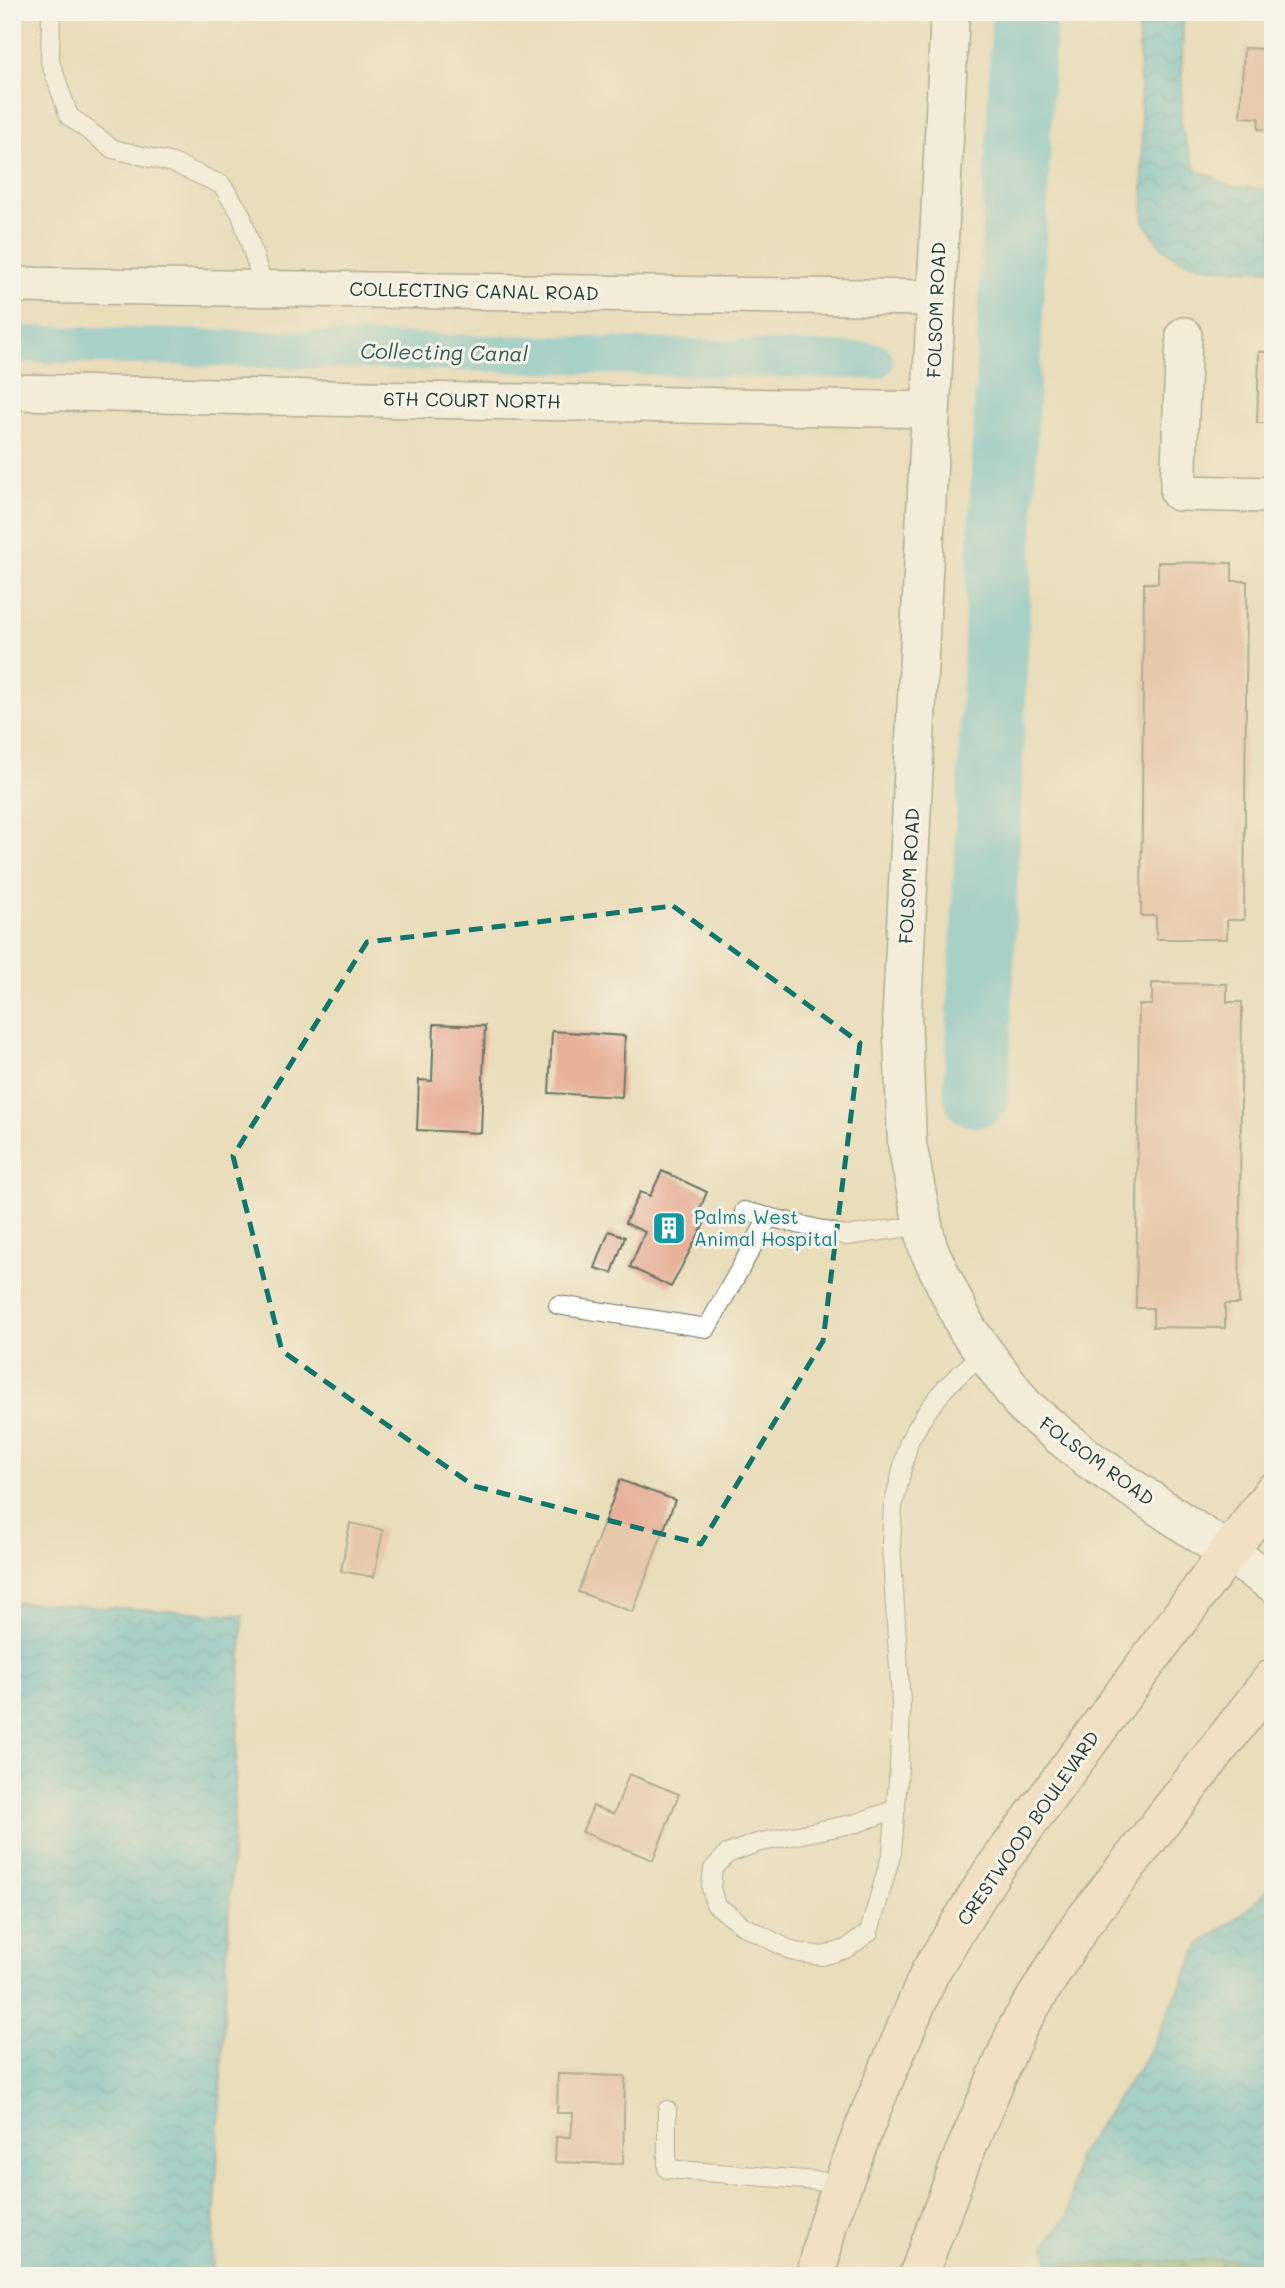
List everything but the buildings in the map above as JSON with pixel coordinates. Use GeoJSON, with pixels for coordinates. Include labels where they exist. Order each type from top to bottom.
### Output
{"type":"FeatureCollection","features":[{"type":"Feature","properties":{"kind":"main road","name":"CRESTWOOD BOULEVARD"},"geometry":{"type":"LineString","coordinates":[[816,2276],[828,2223],[843,2183],[930,1972],[992,1872],[1273,1492]]}},
{"type":"Feature","properties":{"kind":"main road"},"geometry":{"type":"LineString","coordinates":[[918,2276],[961,2161],[1019,2025],[1081,1925],[1273,1678]]}},
{"type":"Feature","properties":{"kind":"street","name":"FOLSOM ROAD"},"geometry":{"type":"LineString","coordinates":[[950,12],[902,1010],[907,1144],[923,1225],[928,1248],[967,1329],[1025,1407],[1081,1453],[1273,1583]]}},
{"type":"Feature","properties":{"kind":"street","name":"COLLECTING CANAL ROAD"},"geometry":{"type":"LineString","coordinates":[[12,285],[937,298]]}},
{"type":"Feature","properties":{"kind":"street"},"geometry":{"type":"LineString","coordinates":[[1184,335],[1178,493],[1273,495]]}},
{"type":"Feature","properties":{"kind":"street","name":"6TH COURT NORTH"},"geometry":{"type":"LineString","coordinates":[[12,392],[932,410]]}},
{"type":"Feature","properties":{"kind":"lane"},"geometry":{"type":"LineString","coordinates":[[51,12],[50,61],[69,116],[113,149],[173,163],[222,185],[241,214],[264,289]]}},
{"type":"Feature","properties":{"kind":"lane"},"geometry":{"type":"LineString","coordinates":[[744,1211],[847,1236],[923,1225]]}},
{"type":"Feature","properties":{"kind":"lane"},"geometry":{"type":"LineString","coordinates":[[558,1305],[707,1328],[769,1217]]}},
{"type":"Feature","properties":{"kind":"lane"},"geometry":{"type":"LineString","coordinates":[[895,1809],[857,1823],[757,1843],[727,1854],[713,1869],[711,1887],[715,1904],[742,1925],[794,1952],[823,1956],[846,1949],[869,1931],[892,1852],[895,1809],[901,1703],[891,1544],[893,1507],[909,1441],[945,1388],[984,1352]]}},
{"type":"Feature","properties":{"kind":"lane"},"geometry":{"type":"LineString","coordinates":[[667,2110],[667,2169],[843,2183]]}},
{"type":"Feature","properties":{"kind":"highlighted area"},"geometry":{"type":"Polygon","coordinates":[[[673,906],[860,1043],[823,1341],[701,1544],[474,1486],[282,1351],[233,1156],[367,942],[673,906]]]}},
{"type":"Feature","properties":{"kind":"green space"},"geometry":{"type":"Polygon","coordinates":[[[1230,2259],[1273,2263],[1273,2276],[1047,2276],[1049,2261],[1074,2264],[1230,2259]]]}},
{"type":"Feature","properties":{"kind":"water"},"geometry":{"type":"Polygon","coordinates":[[[1138,12],[1183,12],[1181,129],[1196,169],[1232,187],[1273,189],[1273,270],[1215,268],[1187,262],[1163,248],[1144,221],[1138,12]]]}},
{"type":"Feature","properties":{"kind":"water"},"geometry":{"type":"Polygon","coordinates":[[[12,1602],[243,1615],[212,2276],[12,2276],[12,1602]]]}},
{"type":"Feature","properties":{"kind":"water"},"geometry":{"type":"Polygon","coordinates":[[[1273,1886],[1273,2263],[1230,2259],[1074,2264],[1049,2261],[1046,2247],[1068,2216],[1077,2157],[1149,2053],[1200,1945],[1242,1914],[1273,1886]]]}},
{"type":"Feature","properties":{"kind":"waterway"},"geometry":{"type":"LineString","coordinates":[[976,1095],[1024,12]]}},
{"type":"Feature","properties":{"kind":"waterway","name":"Collecting Canal"},"geometry":{"type":"LineString","coordinates":[[12,344],[875,361]]}},
{"type":"Feature","properties":{"kind":"place","name":"Palms West Animal Hospital"},"geometry":{"type":"Point","coordinates":[669,1228]}}]}
